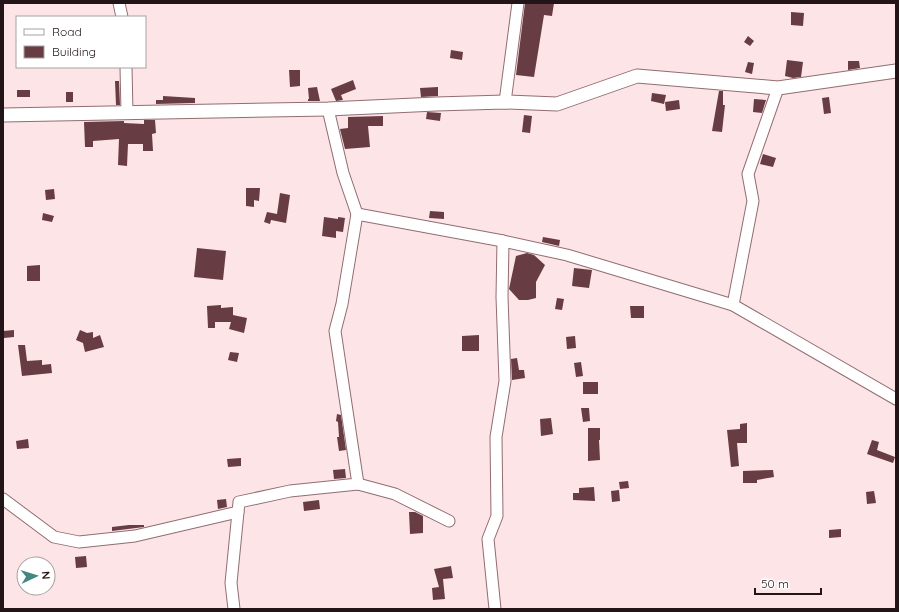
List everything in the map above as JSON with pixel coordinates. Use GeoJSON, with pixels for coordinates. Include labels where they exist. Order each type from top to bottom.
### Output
{"type":"FeatureCollection","features":[{"type":"Feature","properties":{"kind":"street"},"geometry":{"type":"LineString","coordinates":[[119,3],[122,16]]}},
{"type":"Feature","properties":{"kind":"street"},"geometry":{"type":"LineString","coordinates":[[505,102],[518,3]]}},
{"type":"Feature","properties":{"kind":"street"},"geometry":{"type":"LineString","coordinates":[[126,68],[127,113]]}},
{"type":"Feature","properties":{"kind":"street"},"geometry":{"type":"LineString","coordinates":[[3,116],[328,110],[505,102],[557,104],[637,76],[778,88],[896,71]]}},
{"type":"Feature","properties":{"kind":"street"},"geometry":{"type":"LineString","coordinates":[[733,304],[753,201],[748,174],[778,88]]}},
{"type":"Feature","properties":{"kind":"street"},"geometry":{"type":"LineString","coordinates":[[328,110],[343,173],[358,214],[342,304],[335,331],[358,484]]}},
{"type":"Feature","properties":{"kind":"street"},"geometry":{"type":"LineString","coordinates":[[358,214],[503,241],[567,255],[733,304],[896,399]]}},
{"type":"Feature","properties":{"kind":"street"},"geometry":{"type":"LineString","coordinates":[[495,609],[488,539],[497,516],[496,437],[505,381],[502,297],[503,241]]}},
{"type":"Feature","properties":{"kind":"street"},"geometry":{"type":"LineString","coordinates":[[234,609],[231,583],[239,502],[290,491],[358,484],[395,494],[449,521]]}},
{"type":"Feature","properties":{"kind":"street"},"geometry":{"type":"LineString","coordinates":[[3,498],[54,537],[80,542],[135,536],[238,512]]}},
{"type":"Feature","properties":{"kind":"building"},"geometry":{"type":"Polygon","coordinates":[[[525,3],[554,3],[552,16],[544,15],[534,77],[516,75],[525,3]]]}},
{"type":"Feature","properties":{"kind":"building"},"geometry":{"type":"Polygon","coordinates":[[[791,12],[804,13],[803,26],[791,25],[791,12]]]}},
{"type":"Feature","properties":{"kind":"building"},"geometry":{"type":"Polygon","coordinates":[[[748,36],[754,41],[750,46],[744,42],[748,36]]]}},
{"type":"Feature","properties":{"kind":"building"},"geometry":{"type":"Polygon","coordinates":[[[451,50],[463,52],[462,60],[450,58],[451,50]]]}},
{"type":"Feature","properties":{"kind":"building"},"geometry":{"type":"Polygon","coordinates":[[[787,60],[803,62],[801,77],[793,78],[785,76],[787,60]]]}},
{"type":"Feature","properties":{"kind":"building"},"geometry":{"type":"Polygon","coordinates":[[[848,61],[859,61],[860,68],[848,70],[848,61]]]}},
{"type":"Feature","properties":{"kind":"building"},"geometry":{"type":"Polygon","coordinates":[[[748,62],[754,63],[752,74],[745,72],[748,62]]]}},
{"type":"Feature","properties":{"kind":"building"},"geometry":{"type":"Polygon","coordinates":[[[289,70],[300,70],[300,86],[290,87],[289,70]]]}},
{"type":"Feature","properties":{"kind":"building"},"geometry":{"type":"Polygon","coordinates":[[[353,80],[356,89],[341,95],[343,100],[336,101],[331,89],[353,80]]]}},
{"type":"Feature","properties":{"kind":"building"},"geometry":{"type":"Polygon","coordinates":[[[115,81],[119,81],[120,105],[116,105],[115,81]]]}},
{"type":"Feature","properties":{"kind":"building"},"geometry":{"type":"Polygon","coordinates":[[[317,87],[320,101],[308,101],[308,88],[317,87]]]}},
{"type":"Feature","properties":{"kind":"building"},"geometry":{"type":"Polygon","coordinates":[[[438,87],[438,96],[421,97],[420,88],[438,87]]]}},
{"type":"Feature","properties":{"kind":"building"},"geometry":{"type":"Polygon","coordinates":[[[17,90],[30,90],[30,97],[17,97],[17,90]]]}},
{"type":"Feature","properties":{"kind":"building"},"geometry":{"type":"Polygon","coordinates":[[[719,91],[723,91],[723,105],[725,105],[722,132],[712,131],[719,91]]]}},
{"type":"Feature","properties":{"kind":"building"},"geometry":{"type":"Polygon","coordinates":[[[66,92],[73,92],[73,102],[66,102],[66,92]]]}},
{"type":"Feature","properties":{"kind":"building"},"geometry":{"type":"Polygon","coordinates":[[[652,93],[666,95],[664,104],[651,101],[652,93]]]}},
{"type":"Feature","properties":{"kind":"building"},"geometry":{"type":"Polygon","coordinates":[[[163,96],[195,98],[195,103],[156,104],[156,100],[163,100],[163,96]]]}},
{"type":"Feature","properties":{"kind":"building"},"geometry":{"type":"Polygon","coordinates":[[[829,97],[831,113],[824,114],[822,98],[829,97]]]}},
{"type":"Feature","properties":{"kind":"building"},"geometry":{"type":"Polygon","coordinates":[[[754,99],[766,100],[762,113],[753,112],[754,99]]]}},
{"type":"Feature","properties":{"kind":"building"},"geometry":{"type":"Polygon","coordinates":[[[679,100],[680,109],[666,111],[665,102],[679,100]]]}},
{"type":"Feature","properties":{"kind":"building"},"geometry":{"type":"Polygon","coordinates":[[[427,112],[441,113],[440,121],[426,119],[427,112]]]}},
{"type":"Feature","properties":{"kind":"building"},"geometry":{"type":"Polygon","coordinates":[[[524,115],[532,116],[530,133],[522,132],[524,115]]]}},
{"type":"Feature","properties":{"kind":"building"},"geometry":{"type":"Polygon","coordinates":[[[383,116],[383,126],[368,126],[370,147],[345,149],[340,129],[348,128],[348,117],[383,116]]]}},
{"type":"Feature","properties":{"kind":"building"},"geometry":{"type":"Polygon","coordinates":[[[144,120],[155,120],[156,133],[152,134],[153,151],[143,151],[143,144],[128,144],[127,166],[118,165],[119,139],[93,141],[93,147],[85,147],[84,122],[124,121],[124,123],[144,124],[144,120]]]}},
{"type":"Feature","properties":{"kind":"building"},"geometry":{"type":"Polygon","coordinates":[[[763,154],[776,158],[773,167],[760,164],[763,154]]]}},
{"type":"Feature","properties":{"kind":"building"},"geometry":{"type":"Polygon","coordinates":[[[246,188],[260,188],[259,201],[254,200],[254,207],[246,206],[246,188]]]}},
{"type":"Feature","properties":{"kind":"building"},"geometry":{"type":"Polygon","coordinates":[[[54,189],[55,199],[46,200],[45,190],[54,189]]]}},
{"type":"Feature","properties":{"kind":"building"},"geometry":{"type":"Polygon","coordinates":[[[280,193],[290,195],[286,223],[271,220],[270,224],[264,222],[267,212],[277,214],[280,193]]]}},
{"type":"Feature","properties":{"kind":"building"},"geometry":{"type":"Polygon","coordinates":[[[430,211],[444,212],[444,219],[429,218],[430,211]]]}},
{"type":"Feature","properties":{"kind":"building"},"geometry":{"type":"Polygon","coordinates":[[[43,213],[54,216],[52,222],[42,220],[43,213]]]}},
{"type":"Feature","properties":{"kind":"building"},"geometry":{"type":"Polygon","coordinates":[[[324,217],[338,219],[338,217],[345,218],[343,232],[336,231],[336,238],[322,236],[324,217]]]}},
{"type":"Feature","properties":{"kind":"building"},"geometry":{"type":"Polygon","coordinates":[[[543,237],[560,240],[559,246],[542,242],[543,237]]]}},
{"type":"Feature","properties":{"kind":"building"},"geometry":{"type":"Polygon","coordinates":[[[197,248],[226,251],[223,280],[194,277],[197,248]]]}},
{"type":"Feature","properties":{"kind":"building"},"geometry":{"type":"Polygon","coordinates":[[[527,253],[534,255],[545,265],[536,282],[536,298],[519,300],[509,289],[516,256],[527,253]]]}},
{"type":"Feature","properties":{"kind":"building"},"geometry":{"type":"Polygon","coordinates":[[[40,265],[40,281],[27,281],[27,266],[40,265]]]}},
{"type":"Feature","properties":{"kind":"building"},"geometry":{"type":"Polygon","coordinates":[[[574,268],[592,270],[589,288],[572,286],[574,268]]]}},
{"type":"Feature","properties":{"kind":"building"},"geometry":{"type":"Polygon","coordinates":[[[557,298],[564,299],[562,310],[555,309],[557,298]]]}},
{"type":"Feature","properties":{"kind":"building"},"geometry":{"type":"Polygon","coordinates":[[[221,305],[221,308],[233,307],[233,315],[247,318],[244,333],[229,329],[231,322],[215,322],[215,328],[208,328],[207,306],[221,305]]]}},
{"type":"Feature","properties":{"kind":"building"},"geometry":{"type":"Polygon","coordinates":[[[630,306],[644,306],[644,318],[631,318],[630,306]]]}},
{"type":"Feature","properties":{"kind":"building"},"geometry":{"type":"Polygon","coordinates":[[[14,330],[14,337],[4,338],[3,331],[14,330]]]}},
{"type":"Feature","properties":{"kind":"building"},"geometry":{"type":"Polygon","coordinates":[[[80,330],[87,333],[93,332],[93,338],[100,335],[104,347],[85,352],[83,343],[76,340],[80,330]]]}},
{"type":"Feature","properties":{"kind":"building"},"geometry":{"type":"Polygon","coordinates":[[[479,335],[479,351],[462,351],[462,336],[479,335]]]}},
{"type":"Feature","properties":{"kind":"building"},"geometry":{"type":"Polygon","coordinates":[[[575,336],[576,348],[567,349],[566,337],[575,336]]]}},
{"type":"Feature","properties":{"kind":"building"},"geometry":{"type":"Polygon","coordinates":[[[18,345],[25,345],[27,361],[42,360],[42,365],[51,364],[52,373],[22,376],[18,345]]]}},
{"type":"Feature","properties":{"kind":"building"},"geometry":{"type":"Polygon","coordinates":[[[230,352],[239,353],[237,362],[228,360],[230,352]]]}},
{"type":"Feature","properties":{"kind":"building"},"geometry":{"type":"Polygon","coordinates":[[[517,358],[519,370],[524,370],[525,378],[512,380],[511,359],[517,358]]]}},
{"type":"Feature","properties":{"kind":"building"},"geometry":{"type":"Polygon","coordinates":[[[581,362],[583,376],[576,377],[574,363],[581,362]]]}},
{"type":"Feature","properties":{"kind":"building"},"geometry":{"type":"Polygon","coordinates":[[[583,382],[598,382],[598,394],[583,394],[583,382]]]}},
{"type":"Feature","properties":{"kind":"building"},"geometry":{"type":"Polygon","coordinates":[[[581,408],[589,408],[590,421],[583,422],[581,408]]]}},
{"type":"Feature","properties":{"kind":"building"},"geometry":{"type":"Polygon","coordinates":[[[337,414],[341,415],[346,450],[339,451],[337,437],[339,437],[338,422],[336,421],[337,414]]]}},
{"type":"Feature","properties":{"kind":"building"},"geometry":{"type":"Polygon","coordinates":[[[551,418],[553,434],[541,436],[540,419],[551,418]]]}},
{"type":"Feature","properties":{"kind":"building"},"geometry":{"type":"Polygon","coordinates":[[[747,423],[747,443],[737,443],[739,466],[731,467],[727,430],[740,429],[740,424],[747,423]]]}},
{"type":"Feature","properties":{"kind":"building"},"geometry":{"type":"Polygon","coordinates":[[[588,428],[600,428],[600,460],[588,461],[588,428]]]}},
{"type":"Feature","properties":{"kind":"building"},"geometry":{"type":"Polygon","coordinates":[[[28,439],[29,448],[17,449],[16,441],[28,439]]]}},
{"type":"Feature","properties":{"kind":"building"},"geometry":{"type":"Polygon","coordinates":[[[872,440],[879,442],[877,450],[895,457],[893,463],[867,454],[872,440]]]}},
{"type":"Feature","properties":{"kind":"building"},"geometry":{"type":"Polygon","coordinates":[[[241,458],[241,466],[228,467],[227,459],[241,458]]]}},
{"type":"Feature","properties":{"kind":"building"},"geometry":{"type":"Polygon","coordinates":[[[345,469],[346,478],[334,479],[333,470],[345,469]]]}},
{"type":"Feature","properties":{"kind":"building"},"geometry":{"type":"Polygon","coordinates":[[[773,470],[774,477],[757,480],[757,483],[743,483],[743,471],[773,470]]]}},
{"type":"Feature","properties":{"kind":"building"},"geometry":{"type":"Polygon","coordinates":[[[628,481],[629,488],[620,489],[619,482],[628,481]]]}},
{"type":"Feature","properties":{"kind":"building"},"geometry":{"type":"Polygon","coordinates":[[[594,487],[595,501],[573,500],[573,493],[579,493],[579,488],[594,487]]]}},
{"type":"Feature","properties":{"kind":"building"},"geometry":{"type":"Polygon","coordinates":[[[619,490],[620,501],[612,502],[611,491],[619,490]]]}},
{"type":"Feature","properties":{"kind":"building"},"geometry":{"type":"Polygon","coordinates":[[[874,491],[876,503],[867,504],[866,492],[874,491]]]}},
{"type":"Feature","properties":{"kind":"building"},"geometry":{"type":"Polygon","coordinates":[[[226,499],[227,507],[218,509],[217,500],[226,499]]]}},
{"type":"Feature","properties":{"kind":"building"},"geometry":{"type":"Polygon","coordinates":[[[319,500],[320,509],[304,511],[303,502],[319,500]]]}},
{"type":"Feature","properties":{"kind":"building"},"geometry":{"type":"Polygon","coordinates":[[[409,512],[415,512],[423,516],[423,533],[410,534],[409,512]]]}},
{"type":"Feature","properties":{"kind":"building"},"geometry":{"type":"Polygon","coordinates":[[[144,525],[144,527],[112,531],[112,527],[144,525]]]}},
{"type":"Feature","properties":{"kind":"building"},"geometry":{"type":"Polygon","coordinates":[[[841,529],[841,537],[829,538],[829,530],[841,529]]]}},
{"type":"Feature","properties":{"kind":"building"},"geometry":{"type":"Polygon","coordinates":[[[86,556],[87,567],[76,568],[75,557],[86,556]]]}},
{"type":"Feature","properties":{"kind":"building"},"geometry":{"type":"Polygon","coordinates":[[[451,566],[453,578],[443,579],[445,599],[433,600],[432,588],[439,587],[434,569],[451,566]]]}}]}
